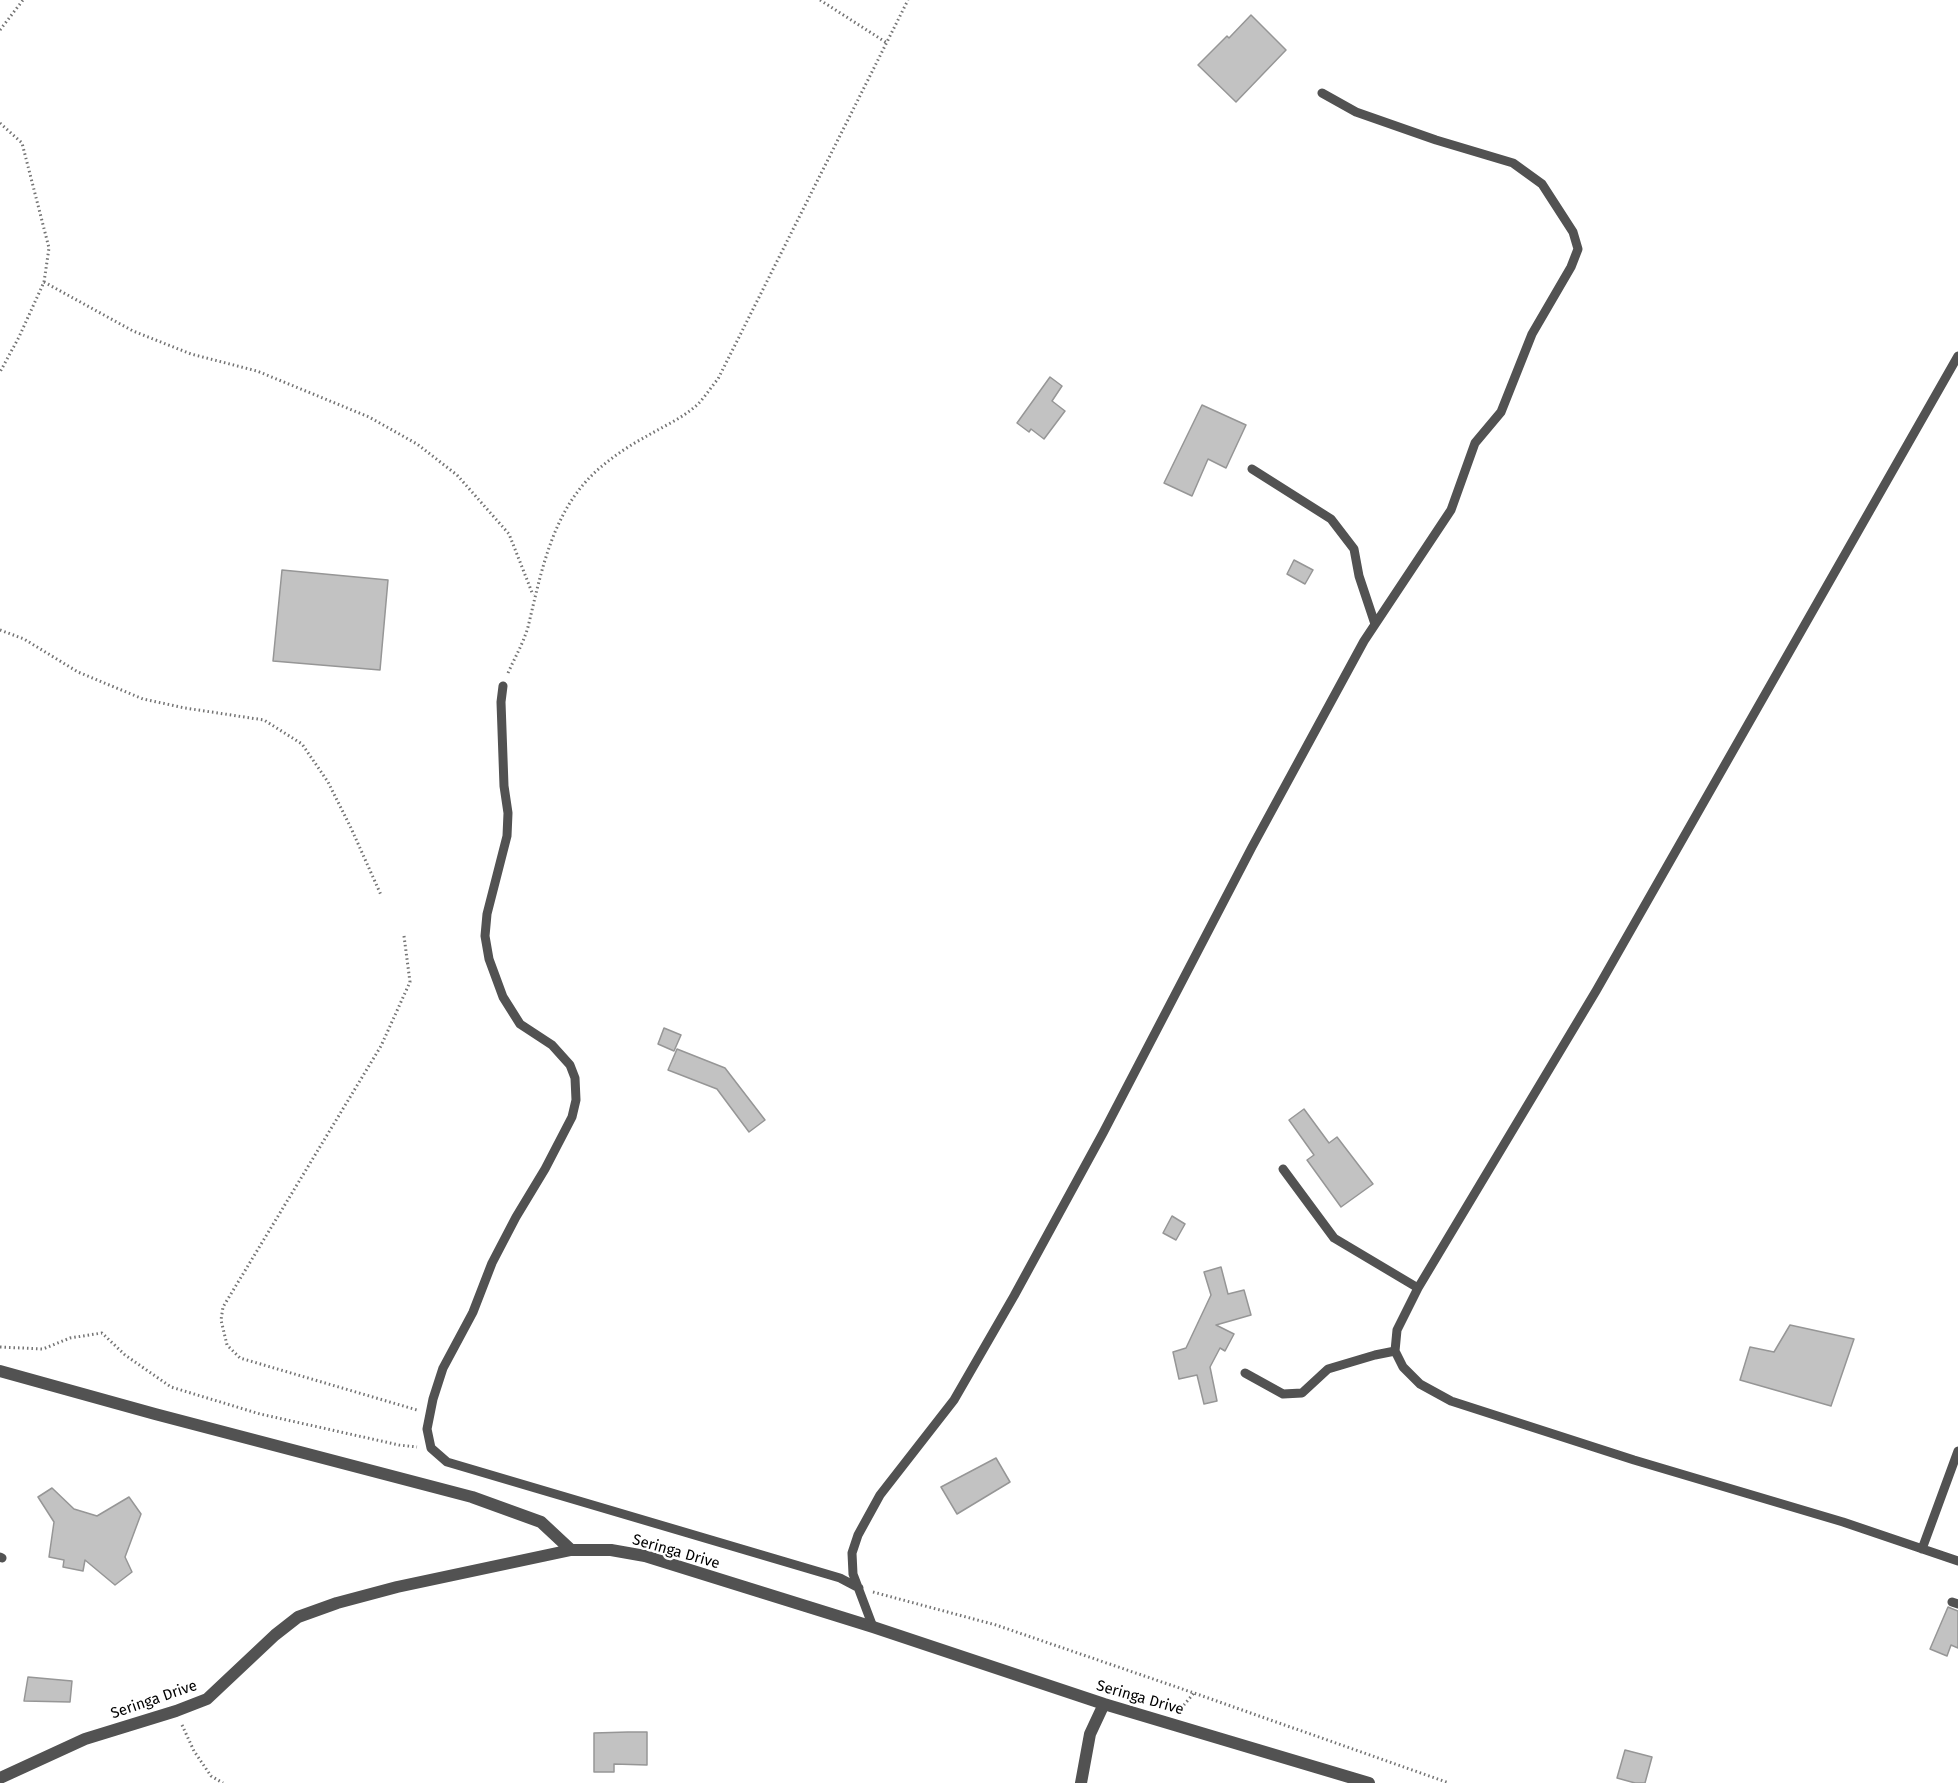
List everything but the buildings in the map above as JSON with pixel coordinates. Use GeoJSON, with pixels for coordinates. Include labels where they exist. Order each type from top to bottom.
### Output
{"type":"FeatureCollection","features":[{"type":"Feature","properties":{"kind":"street"},"geometry":{"type":"LineString","coordinates":[[0,1371],[472,1497],[541,1522],[571,1550]]}},
{"type":"Feature","properties":{"kind":"street","name":"Seringa Drive"},"geometry":{"type":"LineString","coordinates":[[0,1778],[85,1739],[207,1699],[266,1642],[298,1617],[337,1603],[397,1587],[571,1550],[611,1550],[645,1556],[873,1627],[1104,1704],[1369,1783]]}},
{"type":"Feature","properties":{"kind":"street"},"geometry":{"type":"LineString","coordinates":[[1081,1783],[1090,1734],[1104,1704]]}},
{"type":"Feature","properties":{"kind":"lane"},"geometry":{"type":"LineString","coordinates":[[873,1627],[853,1574],[852,1553],[858,1534],[879,1495],[954,1400],[1014,1296],[1364,641],[1451,510],[1475,443],[1501,412],[1532,334],[1571,267],[1578,249],[1573,231],[1542,184],[1513,163],[1436,140],[1356,112],[1322,93]]}},
{"type":"Feature","properties":{"kind":"lane"},"geometry":{"type":"LineString","coordinates":[[1958,356],[1596,991],[1418,1288],[1397,1330],[1395,1351],[1403,1366],[1420,1384],[1451,1401],[1634,1460],[1843,1522],[1958,1561]]}},
{"type":"Feature","properties":{"kind":"lane"},"geometry":{"type":"LineString","coordinates":[[1252,469],[1331,519],[1354,549],[1359,576],[1375,624]]}},
{"type":"Feature","properties":{"kind":"lane"},"geometry":{"type":"LineString","coordinates":[[502,686],[507,836],[487,914],[485,936],[489,959],[503,997],[520,1024],[552,1045],[570,1065],[575,1078],[576,1100],[572,1116],[492,1263],[473,1312],[443,1368],[427,1429],[431,1448],[447,1462],[840,1578],[859,1588]]}},
{"type":"Feature","properties":{"kind":"lane"},"geometry":{"type":"LineString","coordinates":[[1283,1169],[1334,1238],[1418,1288]]}},
{"type":"Feature","properties":{"kind":"lane"},"geometry":{"type":"LineString","coordinates":[[1245,1373],[1283,1395],[1302,1393],[1328,1369],[1395,1351]]}},
{"type":"Feature","properties":{"kind":"lane"},"geometry":{"type":"LineString","coordinates":[[1922,1549],[1958,1451]]}},
{"type":"Feature","properties":{"kind":"path"},"geometry":{"type":"LineString","coordinates":[[0,30],[23,0]]}},
{"type":"Feature","properties":{"kind":"path"},"geometry":{"type":"LineString","coordinates":[[820,0],[887,43]]}},
{"type":"Feature","properties":{"kind":"path"},"geometry":{"type":"LineString","coordinates":[[502,686],[520,650],[528,627],[534,597],[555,530],[573,498],[601,467],[646,436],[678,420],[699,404],[718,379],[908,0]]}},
{"type":"Feature","properties":{"kind":"path"},"geometry":{"type":"LineString","coordinates":[[0,123],[22,143],[49,248],[44,282],[0,372]]}},
{"type":"Feature","properties":{"kind":"path"},"geometry":{"type":"LineString","coordinates":[[44,282],[133,331],[191,354],[257,371],[369,417],[417,444],[457,475],[509,534],[534,597]]}},
{"type":"Feature","properties":{"kind":"path"},"geometry":{"type":"LineString","coordinates":[[0,630],[24,639],[78,672],[143,699],[264,720],[303,744],[328,782],[381,895]]}},
{"type":"Feature","properties":{"kind":"path"},"geometry":{"type":"LineString","coordinates":[[404,936],[410,982],[381,1046],[223,1307],[221,1320],[227,1346],[240,1358],[430,1414]]}},
{"type":"Feature","properties":{"kind":"path"},"geometry":{"type":"LineString","coordinates":[[0,1347],[43,1349],[70,1338],[102,1333],[125,1354],[171,1387],[260,1414],[399,1445],[431,1448]]}},
{"type":"Feature","properties":{"kind":"path"},"geometry":{"type":"LineString","coordinates":[[859,1588],[996,1625],[1449,1783]]}},
{"type":"Feature","properties":{"kind":"path"},"geometry":{"type":"LineString","coordinates":[[1170,1722],[1194,1693]]}},
{"type":"Feature","properties":{"kind":"path"},"geometry":{"type":"LineString","coordinates":[[176,1711],[194,1751],[211,1776],[223,1783]]}}]}
